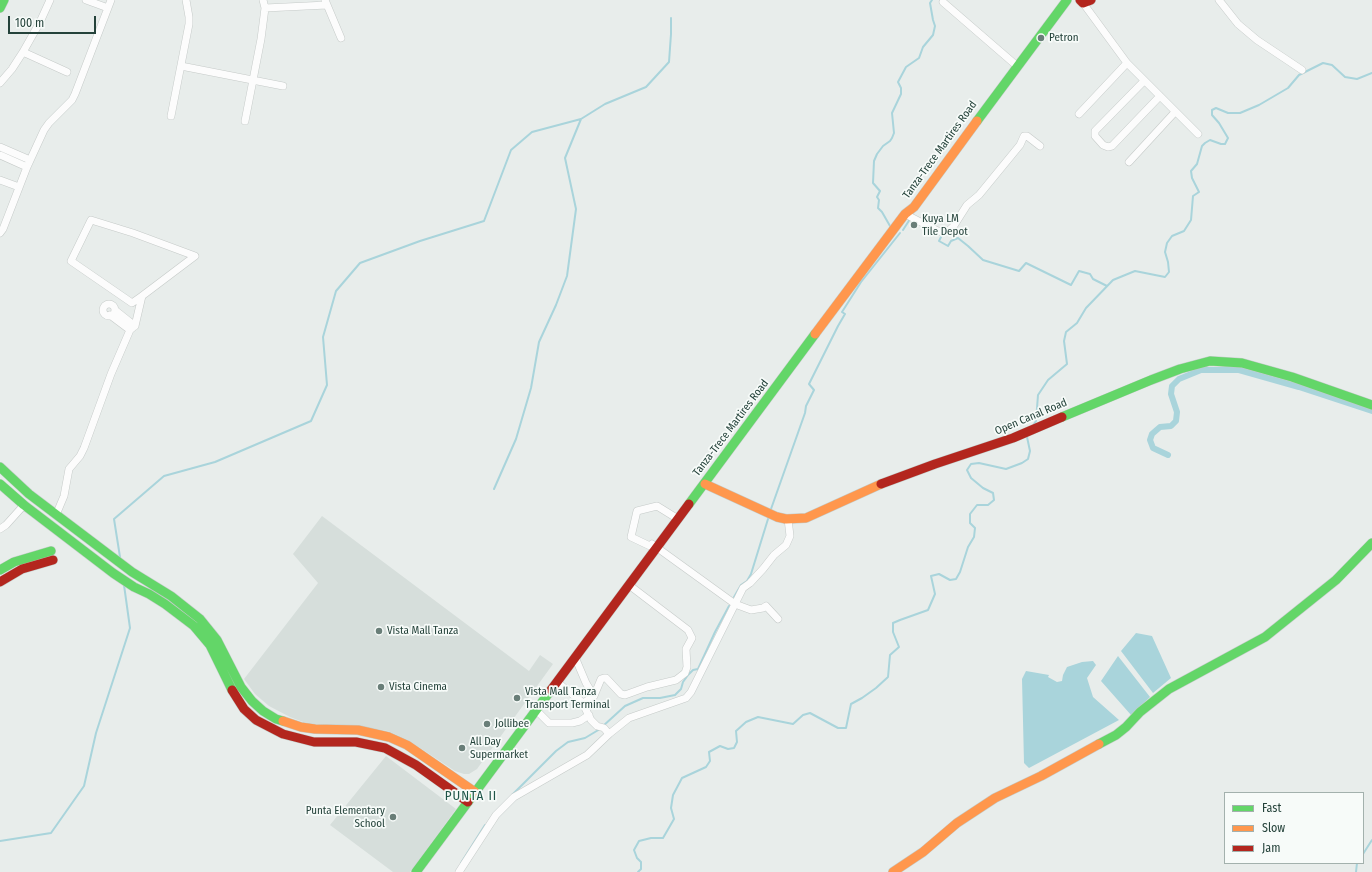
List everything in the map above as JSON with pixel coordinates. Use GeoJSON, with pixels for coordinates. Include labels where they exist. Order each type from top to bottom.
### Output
{"type":"FeatureCollection","features":[{"type":"Feature","properties":{"kind":"main road"},"geometry":{"type":"LineString","coordinates":[[0,8],[4,0]]}},
{"type":"Feature","properties":{"kind":"main road","name":"Tanza-Trece Martires Road"},"geometry":{"type":"LineString","coordinates":[[416,872],[889,236],[903,218],[914,208],[1067,0]]}},
{"type":"Feature","properties":{"kind":"main road","name":"Open Canal Road"},"geometry":{"type":"LineString","coordinates":[[704,484],[778,517],[788,519],[806,518],[868,489],[935,464],[1013,438],[1180,369],[1210,361],[1242,363],[1292,377],[1372,405]]}},
{"type":"Feature","properties":{"kind":"main road"},"geometry":{"type":"LineString","coordinates":[[0,466],[4,472],[29,494],[56,515],[132,572],[170,596],[200,619],[217,640],[228,672],[233,693],[244,709],[256,720],[283,734],[314,742],[356,742],[385,748],[416,765],[468,802]]}},
{"type":"Feature","properties":{"kind":"main road"},"geometry":{"type":"LineString","coordinates":[[0,484],[24,505],[113,572],[134,587],[165,604],[194,626],[210,644],[228,672],[252,701],[276,719],[301,727],[315,729],[358,730],[389,737],[407,745],[475,792]]}},
{"type":"Feature","properties":{"kind":"main road"},"geometry":{"type":"LineString","coordinates":[[893,872],[923,852],[957,824],[995,798],[1040,776],[1116,735],[1140,712],[1169,689],[1266,637],[1336,580],[1372,544]]}},
{"type":"Feature","properties":{"kind":"main road"},"geometry":{"type":"LineString","coordinates":[[0,570],[14,562],[36,555],[52,555],[22,569],[0,582]]}},
{"type":"Feature","properties":{"kind":"street"},"geometry":{"type":"LineString","coordinates":[[0,83],[12,69],[23,52],[40,22],[50,0]]}},
{"type":"Feature","properties":{"kind":"street"},"geometry":{"type":"LineString","coordinates":[[86,0],[108,8]]}},
{"type":"Feature","properties":{"kind":"street"},"geometry":{"type":"LineString","coordinates":[[0,233],[3,229],[30,160],[47,126],[74,97],[111,0]]}},
{"type":"Feature","properties":{"kind":"street"},"geometry":{"type":"LineString","coordinates":[[172,116],[189,24],[186,0]]}},
{"type":"Feature","properties":{"kind":"street"},"geometry":{"type":"LineString","coordinates":[[245,121],[261,39],[265,8],[263,0]]}},
{"type":"Feature","properties":{"kind":"street"},"geometry":{"type":"LineString","coordinates":[[1218,0],[1238,24],[1257,40],[1302,70]]}},
{"type":"Feature","properties":{"kind":"street"},"geometry":{"type":"LineString","coordinates":[[1084,1],[1127,63],[1198,134]]}},
{"type":"Feature","properties":{"kind":"street"},"geometry":{"type":"LineString","coordinates":[[943,2],[1017,66]]}},
{"type":"Feature","properties":{"kind":"street"},"geometry":{"type":"LineString","coordinates":[[265,8],[326,3],[341,38]]}},
{"type":"Feature","properties":{"kind":"street"},"geometry":{"type":"LineString","coordinates":[[23,52],[67,72]]}},
{"type":"Feature","properties":{"kind":"street"},"geometry":{"type":"LineString","coordinates":[[1079,114],[1127,63]]}},
{"type":"Feature","properties":{"kind":"street"},"geometry":{"type":"LineString","coordinates":[[181,66],[283,86]]}},
{"type":"Feature","properties":{"kind":"street"},"geometry":{"type":"LineString","coordinates":[[1144,80],[1095,132],[1095,136],[1103,145],[1108,147],[1112,146],[1160,96]]}},
{"type":"Feature","properties":{"kind":"street"},"geometry":{"type":"LineString","coordinates":[[1129,162],[1175,112]]}},
{"type":"Feature","properties":{"kind":"street"},"geometry":{"type":"LineString","coordinates":[[903,218],[938,231],[948,231],[967,205],[978,195],[1020,145],[1024,136],[1040,146]]}},
{"type":"Feature","properties":{"kind":"street"},"geometry":{"type":"LineString","coordinates":[[0,147],[30,160]]}},
{"type":"Feature","properties":{"kind":"street"},"geometry":{"type":"LineString","coordinates":[[0,155],[27,167]]}},
{"type":"Feature","properties":{"kind":"street"},"geometry":{"type":"LineString","coordinates":[[0,180],[19,187]]}},
{"type":"Feature","properties":{"kind":"street"},"geometry":{"type":"LineString","coordinates":[[91,220],[133,233],[195,256],[142,296],[132,303],[71,261],[91,220]]}},
{"type":"Feature","properties":{"kind":"street"},"geometry":{"type":"LineString","coordinates":[[120,295],[113,310],[132,328]]}},
{"type":"Feature","properties":{"kind":"street"},"geometry":{"type":"LineString","coordinates":[[56,515],[64,496],[70,469],[84,448],[111,374],[132,328],[142,296]]}},
{"type":"Feature","properties":{"kind":"street"},"geometry":{"type":"LineString","coordinates":[[0,529],[6,525],[24,505]]}},
{"type":"Feature","properties":{"kind":"street"},"geometry":{"type":"LineString","coordinates":[[678,519],[657,506],[637,511],[631,537],[650,546],[652,544],[735,604],[751,610],[766,606],[778,618]]}},
{"type":"Feature","properties":{"kind":"street"},"geometry":{"type":"LineString","coordinates":[[459,872],[496,815],[514,797],[587,755],[609,734],[629,718],[686,698],[691,692],[743,588],[764,569],[774,555],[786,545],[790,536],[788,519]]}},
{"type":"Feature","properties":{"kind":"street"},"geometry":{"type":"LineString","coordinates":[[582,704],[594,696],[601,679],[604,678],[606,678],[622,694],[625,695],[647,687],[676,680],[685,673],[687,667],[686,649],[692,638],[688,630],[629,585]]}},
{"type":"Feature","properties":{"kind":"street"},"geometry":{"type":"LineString","coordinates":[[576,657],[586,683],[594,696]]}},
{"type":"Feature","properties":{"kind":"street"},"geometry":{"type":"LineString","coordinates":[[556,682],[576,697],[582,704],[591,720],[609,734]]}},
{"type":"Feature","properties":{"kind":"street"},"geometry":{"type":"LineString","coordinates":[[536,710],[549,723],[572,723],[580,721],[589,715]]}},
{"type":"Feature","properties":{"kind":"shaded area","name":"Vista Mall Tanza"},"geometry":{"type":"Polygon","coordinates":[[[322,516],[529,671],[540,655],[553,664],[477,769],[469,774],[455,771],[408,740],[388,731],[350,725],[315,724],[303,722],[290,717],[269,706],[255,694],[244,679],[318,583],[293,554],[322,516]]]}},
{"type":"Feature","properties":{"kind":"shaded area","name":"Punta Elementary School"},"geometry":{"type":"Polygon","coordinates":[[[386,756],[456,809],[410,872],[393,872],[330,825],[386,756]]]}},
{"type":"Feature","properties":{"kind":"water"},"geometry":{"type":"Polygon","coordinates":[[[1136,633],[1152,636],[1171,678],[1153,693],[1121,651],[1136,633]]]}},
{"type":"Feature","properties":{"kind":"water"},"geometry":{"type":"Polygon","coordinates":[[[1118,656],[1150,697],[1131,715],[1101,681],[1118,656]]]}},
{"type":"Feature","properties":{"kind":"water"},"geometry":{"type":"Polygon","coordinates":[[[1093,661],[1096,665],[1087,678],[1093,697],[1119,720],[1029,768],[1024,763],[1022,679],[1026,671],[1049,675],[1048,677],[1057,682],[1062,681],[1067,667],[1082,662],[1093,661]]]}},
{"type":"Feature","properties":{"kind":"waterway"},"geometry":{"type":"LineString","coordinates":[[890,226],[878,208],[879,200],[877,197],[880,191],[873,183],[874,161],[877,154],[883,146],[890,141],[894,133],[892,113],[901,94],[901,88],[898,82],[906,67],[919,58],[923,47],[933,35],[935,26],[930,3],[932,0]]}},
{"type":"Feature","properties":{"kind":"waterway"},"geometry":{"type":"LineString","coordinates":[[120,557],[114,519],[164,476],[215,462],[311,421],[327,385],[323,337],[336,291],[360,263],[420,241],[484,221],[511,150],[532,132],[581,119],[605,104],[646,87],[669,62],[671,18]]}},
{"type":"Feature","properties":{"kind":"waterway"},"geometry":{"type":"LineString","coordinates":[[1034,424],[1036,421],[1038,395],[1048,380],[1067,364],[1064,341],[1066,332],[1077,323],[1086,308],[1113,280],[1135,271],[1165,277],[1169,272],[1165,252],[1167,243],[1172,236],[1184,231],[1191,220],[1193,196],[1199,192],[1192,178],[1191,171],[1197,164],[1202,146],[1210,140],[1225,144],[1228,138],[1212,115],[1212,110],[1216,108],[1228,113],[1240,113],[1259,105],[1288,88],[1299,75],[1323,63],[1332,65],[1345,77],[1357,79],[1372,73]]}},
{"type":"Feature","properties":{"kind":"waterway"},"geometry":{"type":"LineString","coordinates":[[494,489],[516,439],[531,388],[539,342],[567,276],[576,209],[565,158],[581,119]]}},
{"type":"Feature","properties":{"kind":"waterway"},"geometry":{"type":"LineString","coordinates":[[903,230],[910,219]]}},
{"type":"Feature","properties":{"kind":"waterway"},"geometry":{"type":"LineString","coordinates":[[771,509],[805,413],[806,406],[814,390],[809,384],[845,314],[842,312],[861,282],[900,233]]}},
{"type":"Feature","properties":{"kind":"waterway"},"geometry":{"type":"LineString","coordinates":[[940,234],[942,235],[939,241],[948,246],[951,241],[958,238],[983,260],[1019,271],[1026,263],[1071,285],[1079,271],[1090,274],[1093,279],[1107,286]]}},
{"type":"Feature","properties":{"kind":"waterway"},"geometry":{"type":"LineString","coordinates":[[1168,455],[1153,448],[1150,440],[1152,434],[1160,427],[1171,426],[1176,421],[1177,412],[1171,394],[1172,386],[1179,379],[1201,370],[1239,370],[1299,387],[1372,411]]}},
{"type":"Feature","properties":{"kind":"waterway"},"geometry":{"type":"LineString","coordinates":[[638,872],[641,869],[641,862],[637,858],[634,850],[639,841],[651,838],[663,838],[674,819],[671,808],[673,795],[682,778],[706,767],[710,761],[709,752],[720,746],[728,749],[734,748],[737,742],[736,731],[746,722],[758,717],[793,724],[803,715],[810,713],[838,728],[846,728],[851,704],[876,688],[888,677],[890,655],[899,647],[893,632],[893,623],[928,610],[935,594],[931,576],[939,574],[950,580],[956,579],[960,572],[968,547],[974,537],[975,528],[970,523],[970,514],[977,505],[988,505],[994,500],[993,493],[983,488],[971,478],[967,470],[971,464],[979,463],[1006,469],[1022,463],[1028,459],[1030,451],[1027,437]]}},
{"type":"Feature","properties":{"kind":"waterway"},"geometry":{"type":"LineString","coordinates":[[734,597],[741,585],[747,581],[751,574],[768,519]]}},
{"type":"Feature","properties":{"kind":"waterway"},"geometry":{"type":"LineString","coordinates":[[0,841],[51,833],[84,786],[96,733],[130,628],[124,585]]}},
{"type":"Feature","properties":{"kind":"waterway"},"geometry":{"type":"LineString","coordinates":[[603,726],[625,706],[643,698],[660,698],[675,695],[681,689],[683,682],[688,675],[693,670],[698,669],[729,606]]}},
{"type":"Feature","properties":{"kind":"waterway"},"geometry":{"type":"LineString","coordinates":[[512,795],[556,751],[568,742],[585,738],[600,729]]}},
{"type":"Feature","properties":{"kind":"waterway"},"geometry":{"type":"LineString","coordinates":[[461,863],[485,825]]}},
{"type":"Feature","properties":{"kind":"waterway"},"geometry":{"type":"LineString","coordinates":[[1364,852],[1372,840]]}},
{"type":"Feature","properties":{"kind":"waterway"},"geometry":{"type":"LineString","coordinates":[[1356,872],[1357,864]]}},
{"type":"Feature","properties":{"kind":"traffic: fast"},"geometry":{"type":"LineString","coordinates":[[0,8],[4,0]]}},
{"type":"Feature","properties":{"kind":"traffic: fast"},"geometry":{"type":"LineString","coordinates":[[977,121],[1067,0]]}},
{"type":"Feature","properties":{"kind":"traffic: fast"},"geometry":{"type":"LineString","coordinates":[[689,504],[815,334]]}},
{"type":"Feature","properties":{"kind":"traffic: fast"},"geometry":{"type":"LineString","coordinates":[[1062,417],[1180,369],[1210,361],[1242,363],[1292,377],[1372,405]]}},
{"type":"Feature","properties":{"kind":"traffic: fast"},"geometry":{"type":"LineString","coordinates":[[0,467],[29,494],[132,572],[171,596],[200,619],[217,640],[241,687],[252,701],[263,711],[276,719],[283,721]]}},
{"type":"Feature","properties":{"kind":"traffic: fast"},"geometry":{"type":"LineString","coordinates":[[0,484],[24,505],[113,573],[134,587],[165,604],[194,626],[210,645],[232,690]]}},
{"type":"Feature","properties":{"kind":"traffic: fast"},"geometry":{"type":"LineString","coordinates":[[1099,744],[1116,735],[1140,712],[1169,689],[1265,637],[1336,580],[1372,543]]}},
{"type":"Feature","properties":{"kind":"traffic: fast"},"geometry":{"type":"LineString","coordinates":[[0,570],[14,562],[51,551]]}},
{"type":"Feature","properties":{"kind":"traffic: fast"},"geometry":{"type":"LineString","coordinates":[[416,872],[551,690]]}},
{"type":"Feature","properties":{"kind":"traffic: slow"},"geometry":{"type":"LineString","coordinates":[[815,334],[905,214],[914,207],[977,121]]}},
{"type":"Feature","properties":{"kind":"traffic: slow"},"geometry":{"type":"LineString","coordinates":[[705,484],[777,517],[786,519],[806,518],[881,484]]}},
{"type":"Feature","properties":{"kind":"traffic: slow"},"geometry":{"type":"LineString","coordinates":[[283,721],[301,727],[315,729],[358,730],[389,737],[407,745],[475,792]]}},
{"type":"Feature","properties":{"kind":"traffic: slow"},"geometry":{"type":"LineString","coordinates":[[893,872],[923,852],[957,823],[995,798],[1041,776],[1099,744]]}},
{"type":"Feature","properties":{"kind":"traffic: jam"},"geometry":{"type":"LineString","coordinates":[[1080,0],[1083,3],[1091,0]]}},
{"type":"Feature","properties":{"kind":"traffic: jam"},"geometry":{"type":"LineString","coordinates":[[881,484],[1013,438],[1062,417]]}},
{"type":"Feature","properties":{"kind":"traffic: jam"},"geometry":{"type":"LineString","coordinates":[[551,690],[689,504]]}},
{"type":"Feature","properties":{"kind":"traffic: jam"},"geometry":{"type":"LineString","coordinates":[[0,582],[22,569],[53,560]]}},
{"type":"Feature","properties":{"kind":"traffic: jam"},"geometry":{"type":"LineString","coordinates":[[232,690],[244,709],[256,720],[283,734],[314,742],[356,742],[385,748],[416,765],[468,802]]}},
{"type":"Feature","properties":{"kind":"place","name":"Petron"},"geometry":{"type":"Point","coordinates":[1041,38]}},
{"type":"Feature","properties":{"kind":"place","name":"Kuya LM Tile Depot"},"geometry":{"type":"Point","coordinates":[914,225]}},
{"type":"Feature","properties":{"kind":"place","name":"Vista Mall Tanza"},"geometry":{"type":"Point","coordinates":[379,631]}},
{"type":"Feature","properties":{"kind":"place","name":"Vista Cinema"},"geometry":{"type":"Point","coordinates":[381,687]}},
{"type":"Feature","properties":{"kind":"place","name":"Vista Mall Tanza Transport Terminal"},"geometry":{"type":"Point","coordinates":[517,698]}},
{"type":"Feature","properties":{"kind":"place","name":"Jollibee"},"geometry":{"type":"Point","coordinates":[487,724]}},
{"type":"Feature","properties":{"kind":"place","name":"All Day Supermarket"},"geometry":{"type":"Point","coordinates":[462,748]}},
{"type":"Feature","properties":{"kind":"place","name":"Punta Elementary School"},"geometry":{"type":"Point","coordinates":[393,817]}},
{"type":"Feature","properties":{"kind":"district","name":"PUNTA II"},"geometry":{"type":"Point","coordinates":[471,796]}}]}
